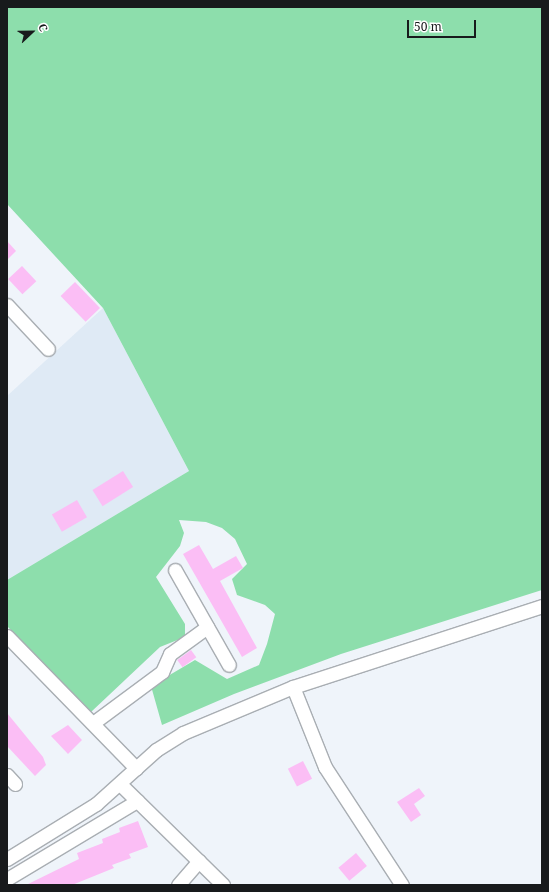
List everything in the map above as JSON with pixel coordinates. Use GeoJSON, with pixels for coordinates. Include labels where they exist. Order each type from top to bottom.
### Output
{"type":"FeatureCollection","features":[{"type":"Feature","properties":{"kind":"street"},"geometry":{"type":"LineString","coordinates":[[7,305],[48,349]]}},
{"type":"Feature","properties":{"kind":"street"},"geometry":{"type":"LineString","coordinates":[[175,570],[229,665]]}},
{"type":"Feature","properties":{"kind":"street"},"geometry":{"type":"LineString","coordinates":[[7,859],[96,804],[136,768],[183,733],[293,687],[542,606]]}},
{"type":"Feature","properties":{"kind":"street"},"geometry":{"type":"LineString","coordinates":[[93,723],[162,672],[170,654],[207,627]]}},
{"type":"Feature","properties":{"kind":"street"},"geometry":{"type":"LineString","coordinates":[[7,636],[136,768]]}},
{"type":"Feature","properties":{"kind":"street"},"geometry":{"type":"LineString","coordinates":[[293,687],[325,767],[400,884]]}},
{"type":"Feature","properties":{"kind":"street"},"geometry":{"type":"LineString","coordinates":[[120,784],[224,885]]}},
{"type":"Feature","properties":{"kind":"street"},"geometry":{"type":"LineString","coordinates":[[7,879],[137,801]]}},
{"type":"Feature","properties":{"kind":"street"},"geometry":{"type":"LineString","coordinates":[[178,885],[199,861]]}},
{"type":"Feature","properties":{"kind":"shaded area"},"geometry":{"type":"Polygon","coordinates":[[[103,308],[189,471],[7,580],[7,396],[103,308]]]}},
{"type":"Feature","properties":{"kind":"green space"},"geometry":{"type":"Polygon","coordinates":[[[7,7],[542,7],[542,590],[341,654],[234,694],[162,725],[151,686],[195,660],[227,679],[259,665],[267,644],[275,614],[265,605],[237,595],[232,579],[247,564],[235,539],[222,528],[206,522],[179,520],[184,533],[180,546],[156,577],[185,624],[185,637],[160,647],[91,712],[7,626],[7,580],[189,471],[103,308],[7,204],[7,7]]]}},
{"type":"Feature","properties":{"kind":"building"},"geometry":{"type":"Polygon","coordinates":[[[7,241],[16,251],[7,260],[7,241]]]}},
{"type":"Feature","properties":{"kind":"building"},"geometry":{"type":"Polygon","coordinates":[[[22,266],[36,281],[22,294],[8,279],[22,266]]]}},
{"type":"Feature","properties":{"kind":"building"},"geometry":{"type":"Polygon","coordinates":[[[75,282],[100,308],[86,322],[61,296],[75,282]]]}},
{"type":"Feature","properties":{"kind":"building"},"geometry":{"type":"Polygon","coordinates":[[[123,471],[133,487],[103,506],[92,490],[123,471]]]}},
{"type":"Feature","properties":{"kind":"building"},"geometry":{"type":"Polygon","coordinates":[[[77,500],[87,517],[62,532],[52,514],[77,500]]]}},
{"type":"Feature","properties":{"kind":"building"},"geometry":{"type":"Polygon","coordinates":[[[199,545],[213,569],[236,556],[243,568],[220,581],[257,648],[242,657],[183,554],[199,545]]]}},
{"type":"Feature","properties":{"kind":"building"},"geometry":{"type":"Polygon","coordinates":[[[191,650],[196,657],[183,667],[177,660],[191,650]]]}},
{"type":"Feature","properties":{"kind":"building"},"geometry":{"type":"Polygon","coordinates":[[[7,713],[43,757],[46,765],[35,776],[7,746],[7,713]]]}},
{"type":"Feature","properties":{"kind":"building"},"geometry":{"type":"Polygon","coordinates":[[[68,725],[82,740],[68,754],[51,736],[68,725]]]}},
{"type":"Feature","properties":{"kind":"building"},"geometry":{"type":"Polygon","coordinates":[[[303,761],[312,779],[297,787],[288,769],[303,761]]]}},
{"type":"Feature","properties":{"kind":"building"},"geometry":{"type":"Polygon","coordinates":[[[419,788],[425,796],[414,804],[421,815],[411,822],[397,802],[419,788]]]}},
{"type":"Feature","properties":{"kind":"building"},"geometry":{"type":"Polygon","coordinates":[[[138,821],[148,847],[129,854],[131,858],[112,865],[114,868],[72,885],[26,885],[79,859],[77,853],[103,843],[102,839],[120,832],[119,828],[138,821]]]}},
{"type":"Feature","properties":{"kind":"building"},"geometry":{"type":"Polygon","coordinates":[[[356,853],[367,866],[349,881],[338,868],[356,853]]]}}]}
